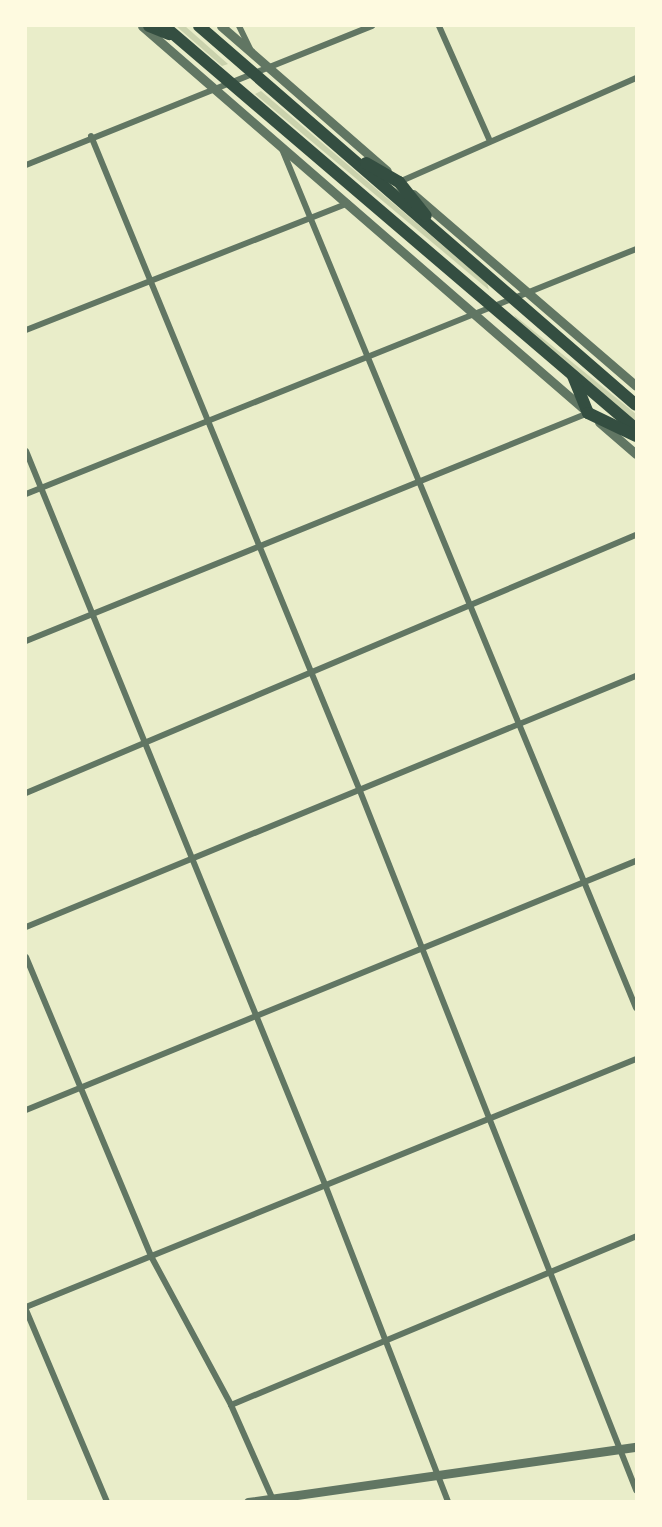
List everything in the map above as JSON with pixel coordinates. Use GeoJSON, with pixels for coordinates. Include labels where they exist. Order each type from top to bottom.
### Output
{"type":"FeatureCollection","features":[{"type":"Feature","properties":{"kind":"main road"},"geometry":{"type":"LineString","coordinates":[[149,26],[175,37]]}},
{"type":"Feature","properties":{"kind":"main road"},"geometry":{"type":"LineString","coordinates":[[164,26],[636,429]]}},
{"type":"Feature","properties":{"kind":"main road"},"geometry":{"type":"LineString","coordinates":[[199,26],[636,405]]}},
{"type":"Feature","properties":{"kind":"main road"},"geometry":{"type":"LineString","coordinates":[[345,152],[399,182],[445,240]]}},
{"type":"Feature","properties":{"kind":"main road"},"geometry":{"type":"LineString","coordinates":[[573,375],[588,413],[636,436]]}},
{"type":"Feature","properties":{"kind":"street"},"geometry":{"type":"LineString","coordinates":[[142,26],[212,88],[279,142],[636,453]]}},
{"type":"Feature","properties":{"kind":"street"},"geometry":{"type":"LineString","coordinates":[[221,26],[399,182],[532,293],[636,386]]}},
{"type":"Feature","properties":{"kind":"street"},"geometry":{"type":"LineString","coordinates":[[239,26],[251,52]]}},
{"type":"Feature","properties":{"kind":"street"},"geometry":{"type":"LineString","coordinates":[[26,165],[92,136],[212,88],[270,69],[372,26]]}},
{"type":"Feature","properties":{"kind":"street"},"geometry":{"type":"LineString","coordinates":[[439,26],[489,141]]}},
{"type":"Feature","properties":{"kind":"street"},"geometry":{"type":"LineString","coordinates":[[399,182],[636,78]]}},
{"type":"Feature","properties":{"kind":"street"},"geometry":{"type":"LineString","coordinates":[[92,136],[146,280],[256,546],[310,669],[492,1118],[553,1270],[636,1490]]}},
{"type":"Feature","properties":{"kind":"street"},"geometry":{"type":"LineString","coordinates":[[279,142],[420,477],[636,1008]]}},
{"type":"Feature","properties":{"kind":"street"},"geometry":{"type":"LineString","coordinates":[[26,330],[146,280],[348,203]]}},
{"type":"Feature","properties":{"kind":"street"},"geometry":{"type":"LineString","coordinates":[[26,494],[532,293],[636,249]]}},
{"type":"Feature","properties":{"kind":"street"},"geometry":{"type":"LineString","coordinates":[[26,641],[420,477],[588,413]]}},
{"type":"Feature","properties":{"kind":"street"},"geometry":{"type":"LineString","coordinates":[[26,451],[145,738],[192,860],[326,1187],[448,1502]]}},
{"type":"Feature","properties":{"kind":"street"},"geometry":{"type":"LineString","coordinates":[[26,793],[145,738],[636,535]]}},
{"type":"Feature","properties":{"kind":"street"},"geometry":{"type":"LineString","coordinates":[[26,927],[521,726],[636,676]]}},
{"type":"Feature","properties":{"kind":"street"},"geometry":{"type":"LineString","coordinates":[[26,1110],[636,861]]}},
{"type":"Feature","properties":{"kind":"street"},"geometry":{"type":"LineString","coordinates":[[26,957],[152,1258],[231,1406],[274,1500]]}},
{"type":"Feature","properties":{"kind":"street"},"geometry":{"type":"LineString","coordinates":[[107,1502],[26,1308],[636,1059]]}},
{"type":"Feature","properties":{"kind":"street"},"geometry":{"type":"LineString","coordinates":[[231,1406],[636,1236]]}},
{"type":"Feature","properties":{"kind":"street"},"geometry":{"type":"LineString","coordinates":[[248,1502],[636,1447]]}},
{"type":"Feature","properties":{"kind":"green space"},"geometry":{"type":"Polygon","coordinates":[[[176,26],[185,26],[228,64],[222,66],[176,26]]]}},
{"type":"Feature","properties":{"kind":"green space"},"geometry":{"type":"Polygon","coordinates":[[[261,91],[487,283],[489,290],[255,94],[261,91]]]}},
{"type":"Feature","properties":{"kind":"green space"},"geometry":{"type":"Polygon","coordinates":[[[514,315],[636,414],[636,423],[517,321],[514,315]]]}}]}
